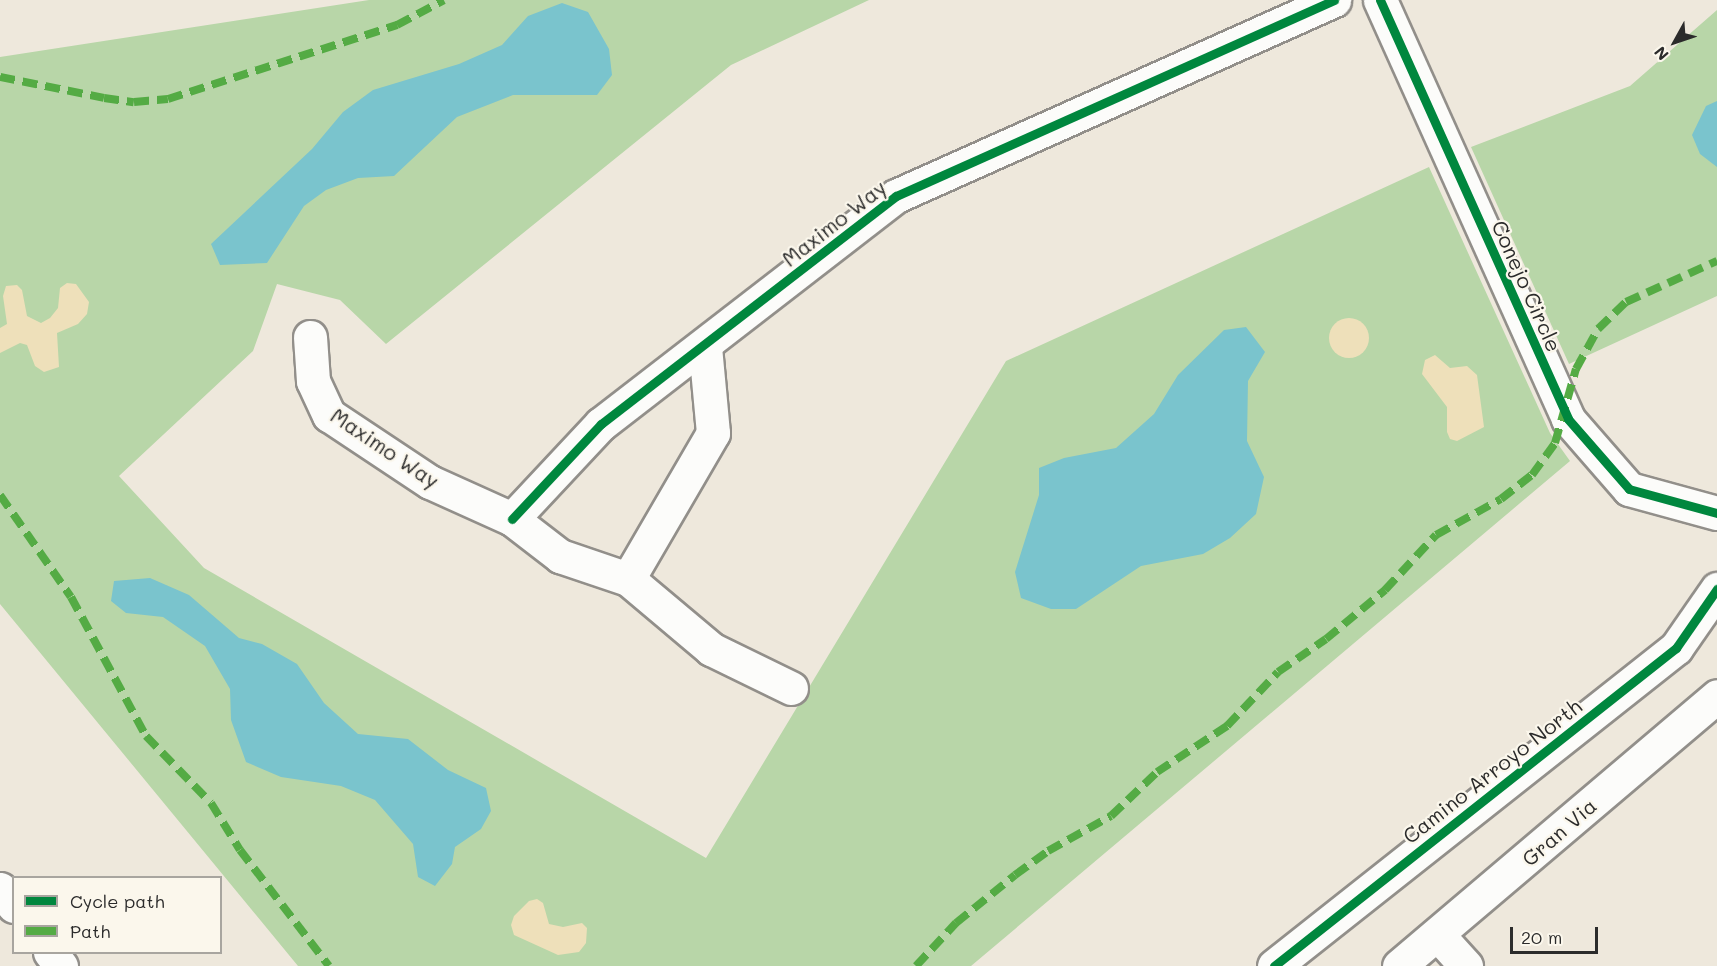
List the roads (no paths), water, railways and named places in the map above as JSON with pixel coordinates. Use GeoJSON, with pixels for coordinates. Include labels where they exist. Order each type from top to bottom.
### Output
{"type":"FeatureCollection","features":[{"type":"Feature","properties":{"kind":"street","name":"Maximo Way"},"geometry":{"type":"LineString","coordinates":[[512,519],[601,424],[705,347],[896,196],[1334,0]]}},
{"type":"Feature","properties":{"kind":"street","name":"Conejo Circle"},"geometry":{"type":"LineString","coordinates":[[1380,0],[1568,419],[1629,489],[1717,513]]}},
{"type":"Feature","properties":{"kind":"street","name":"Maximo Way"},"geometry":{"type":"LineString","coordinates":[[310,337],[313,381],[329,415],[430,482],[512,519],[560,556],[628,579],[711,649],[791,688]]}},
{"type":"Feature","properties":{"kind":"street"},"geometry":{"type":"LineString","coordinates":[[628,579],[713,433],[705,347]]}},
{"type":"Feature","properties":{"kind":"street","name":"Camino Arroyo North"},"geometry":{"type":"LineString","coordinates":[[1274,966],[1676,648],[1717,589]]}},
{"type":"Feature","properties":{"kind":"street","name":"Gran Via"},"geometry":{"type":"LineString","coordinates":[[1399,966],[1717,696]]}},
{"type":"Feature","properties":{"kind":"street"},"geometry":{"type":"LineString","coordinates":[[0,889],[12,904]]}},
{"type":"Feature","properties":{"kind":"street"},"geometry":{"type":"LineString","coordinates":[[1438,934],[1466,966]]}},
{"type":"Feature","properties":{"kind":"street"},"geometry":{"type":"LineString","coordinates":[[52,954],[61,966]]}},
{"type":"Feature","properties":{"kind":"water"},"geometry":{"type":"Polygon","coordinates":[[[562,3],[588,12],[609,49],[612,75],[597,95],[513,95],[457,117],[394,176],[358,178],[326,190],[304,206],[267,263],[220,265],[211,244],[312,149],[343,112],[373,90],[459,64],[502,45],[528,16],[562,3]]]}},
{"type":"Feature","properties":{"kind":"water"},"geometry":{"type":"Polygon","coordinates":[[[1717,101],[1717,167],[1700,154],[1692,135],[1706,106],[1717,101]]]}},
{"type":"Feature","properties":{"kind":"water"},"geometry":{"type":"Polygon","coordinates":[[[1246,327],[1265,352],[1248,381],[1247,441],[1264,477],[1256,514],[1230,538],[1203,554],[1141,566],[1076,609],[1051,609],[1021,598],[1015,572],[1039,495],[1039,468],[1064,458],[1116,448],[1154,414],[1178,375],[1224,330],[1246,327]]]}},
{"type":"Feature","properties":{"kind":"water"},"geometry":{"type":"Polygon","coordinates":[[[150,578],[189,595],[239,638],[262,644],[297,664],[324,703],[358,734],[408,739],[448,770],[486,788],[491,811],[481,829],[455,847],[452,864],[435,886],[418,877],[413,844],[375,800],[341,786],[281,777],[246,762],[231,720],[230,689],[205,646],[163,617],[126,613],[111,601],[114,581],[150,578]]]}}]}
